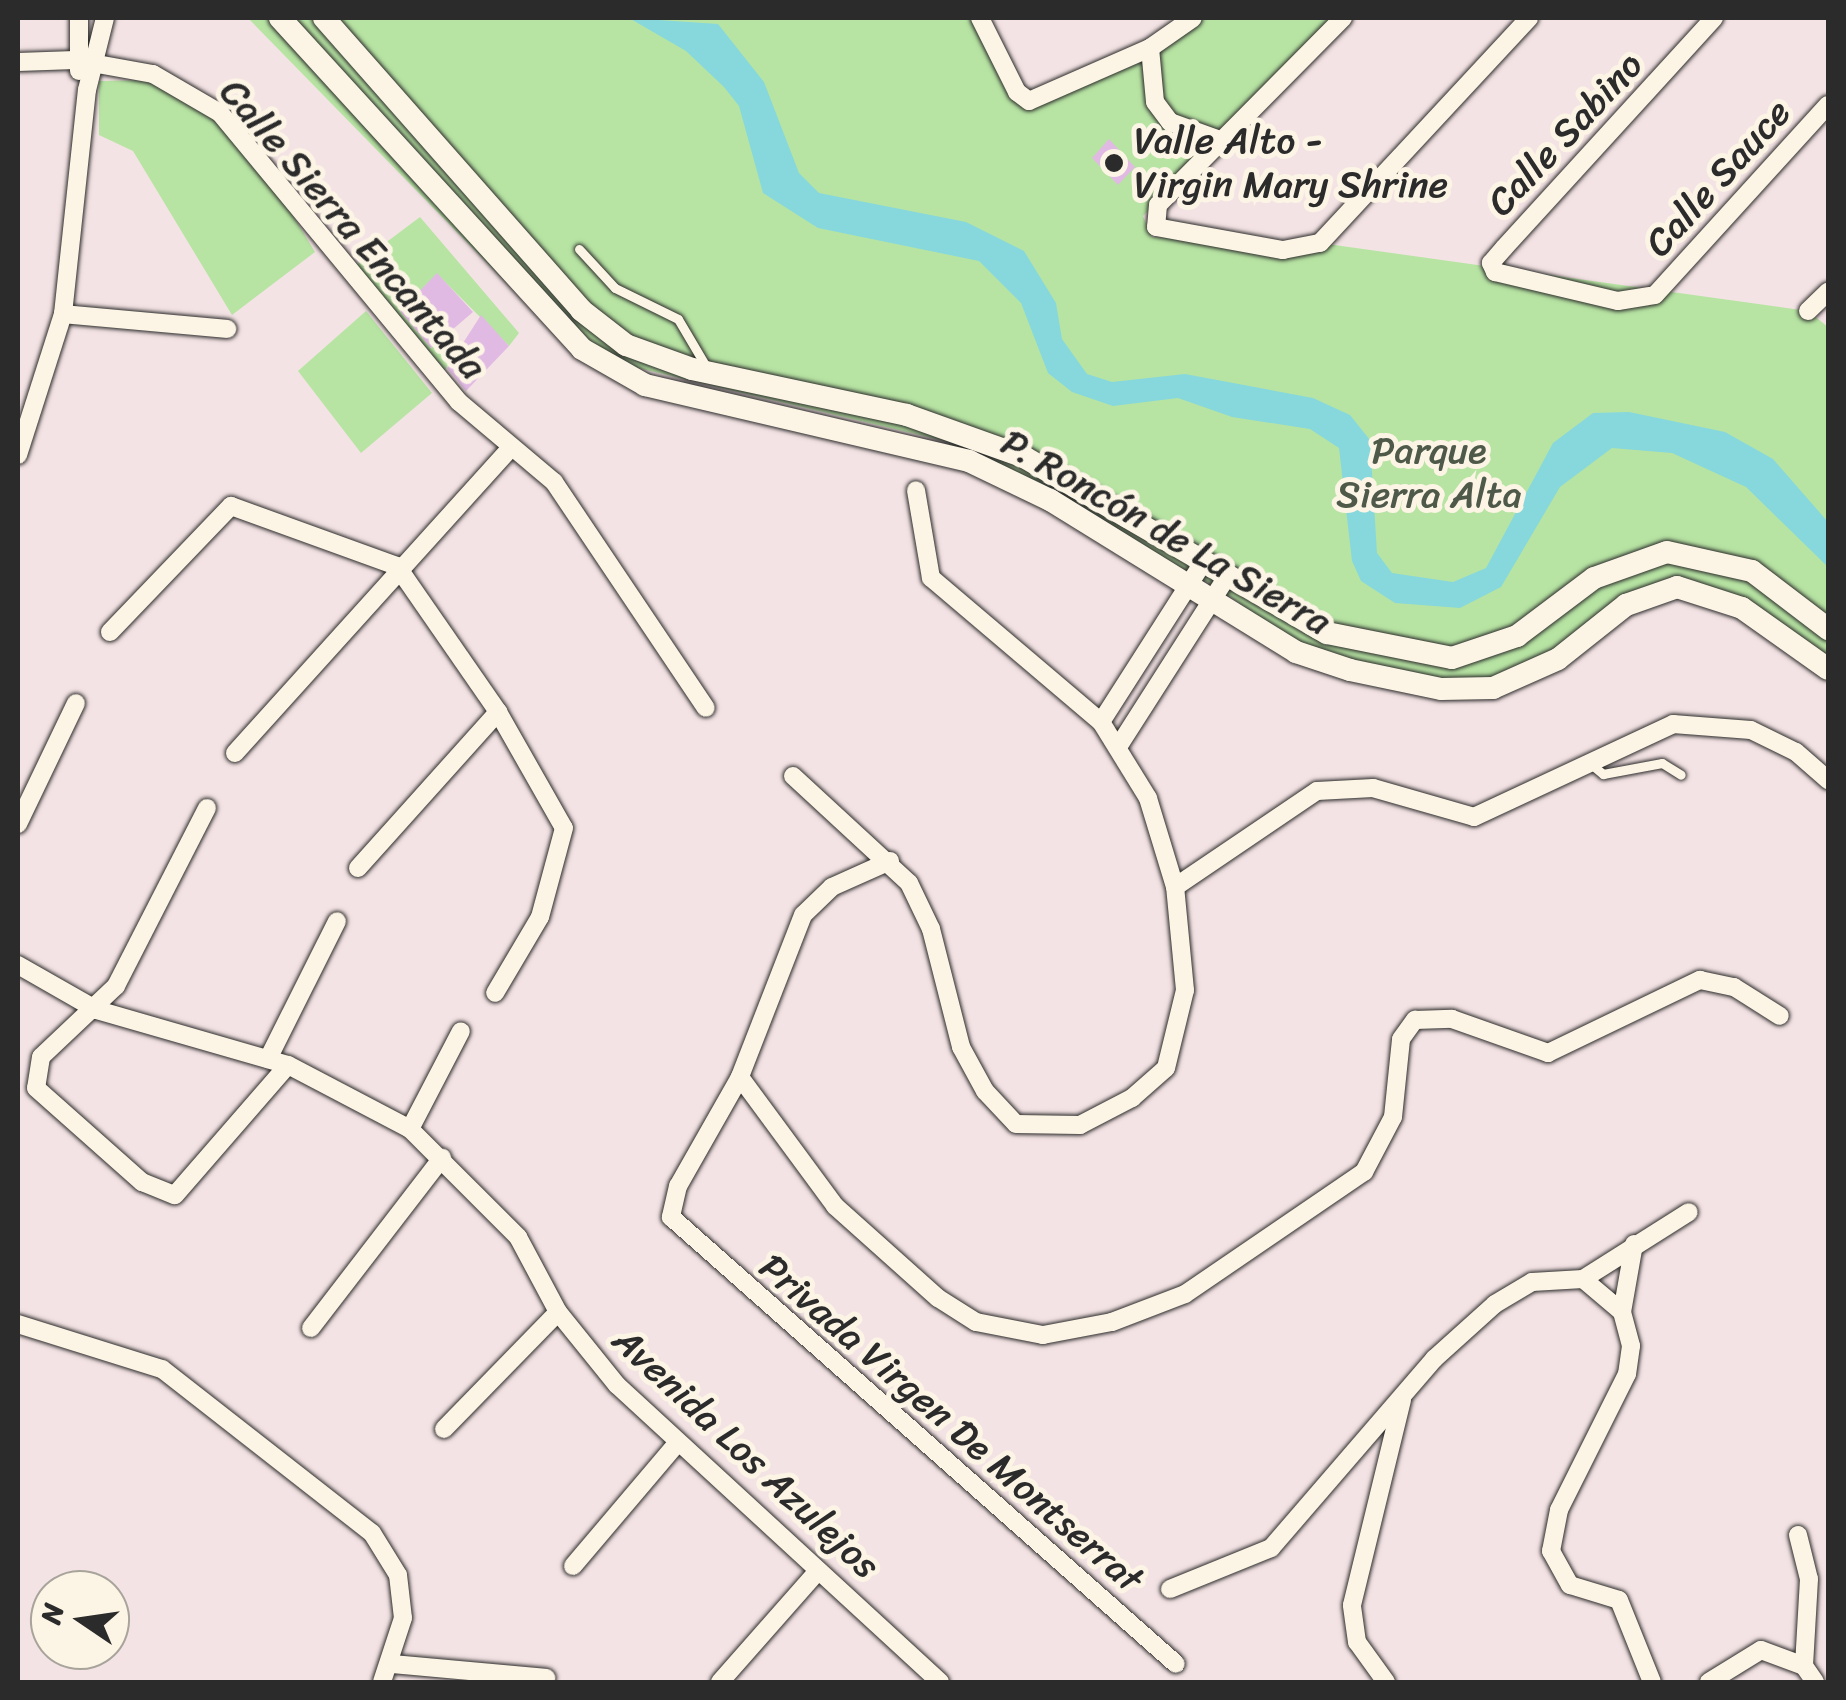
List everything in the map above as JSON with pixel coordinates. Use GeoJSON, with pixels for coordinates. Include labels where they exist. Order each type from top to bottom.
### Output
{"type":"FeatureCollection","features":[{"type":"Feature","properties":{"kind":"street"},"geometry":{"type":"LineString","coordinates":[[79,18],[75,60],[87,90]]}},
{"type":"Feature","properties":{"kind":"street"},"geometry":{"type":"LineString","coordinates":[[18,455],[63,314],[87,90],[99,66],[105,18]]}},
{"type":"Feature","properties":{"kind":"street","name":"P. Roncón de La Sierra"},"geometry":{"type":"LineString","coordinates":[[280,18],[582,349],[645,385],[969,461],[1050,500],[1315,660],[1470,690],[1548,664],[1646,595],[1693,588],[1742,608],[1828,669]]}},
{"type":"Feature","properties":{"kind":"street","name":"P. Roncón de La Sierra"},"geometry":{"type":"LineString","coordinates":[[324,18],[581,310],[626,346],[709,372],[907,415],[997,446],[1060,474],[1327,634],[1452,658],[1517,636],[1631,560],[1683,552],[1752,570],[1828,629]]}},
{"type":"Feature","properties":{"kind":"street"},"geometry":{"type":"LineString","coordinates":[[980,18],[1016,92],[1029,101],[1150,48],[1193,18]]}},
{"type":"Feature","properties":{"kind":"street"},"geometry":{"type":"LineString","coordinates":[[1343,18],[1158,205],[1154,222],[1161,231],[1283,250],[1320,243],[1528,18]]}},
{"type":"Feature","properties":{"kind":"street","name":"Calle Sabino"},"geometry":{"type":"LineString","coordinates":[[1655,294],[1618,301],[1495,272],[1491,263],[1714,18]]}},
{"type":"Feature","properties":{"kind":"street"},"geometry":{"type":"LineString","coordinates":[[1150,48],[1156,102],[1170,122],[1220,140]]}},
{"type":"Feature","properties":{"kind":"street","name":"Calle Sierra Encantada"},"geometry":{"type":"LineString","coordinates":[[18,62],[75,60],[164,78],[220,112],[409,347],[509,450],[574,508],[706,708]]}},
{"type":"Feature","properties":{"kind":"street","name":"Calle Sauce"},"geometry":{"type":"LineString","coordinates":[[1655,294],[1828,104]]}},
{"type":"Feature","properties":{"kind":"street"},"geometry":{"type":"LineString","coordinates":[[1808,311],[1828,292]]}},
{"type":"Feature","properties":{"kind":"street"},"geometry":{"type":"LineString","coordinates":[[63,314],[228,329]]}},
{"type":"Feature","properties":{"kind":"street"},"geometry":{"type":"LineString","coordinates":[[748,409],[754,380]]}},
{"type":"Feature","properties":{"kind":"street"},"geometry":{"type":"LineString","coordinates":[[236,753],[396,566],[509,450]]}},
{"type":"Feature","properties":{"kind":"street"},"geometry":{"type":"LineString","coordinates":[[793,776],[890,861],[931,929],[961,1047],[1000,1111],[1032,1128],[1080,1125],[1132,1098],[1166,1068],[1185,990],[1176,887],[1154,812],[1120,744],[1101,722],[932,578],[916,490]]}},
{"type":"Feature","properties":{"kind":"street"},"geometry":{"type":"LineString","coordinates":[[110,632],[231,506],[396,566],[498,712],[564,828],[540,917],[495,993]]}},
{"type":"Feature","properties":{"kind":"street"},"geometry":{"type":"LineString","coordinates":[[1101,722],[1204,561]]}},
{"type":"Feature","properties":{"kind":"street"},"geometry":{"type":"LineString","coordinates":[[1120,744],[1227,577]]}},
{"type":"Feature","properties":{"kind":"street"},"geometry":{"type":"LineString","coordinates":[[18,824],[76,704]]}},
{"type":"Feature","properties":{"kind":"street"},"geometry":{"type":"LineString","coordinates":[[358,868],[498,712]]}},
{"type":"Feature","properties":{"kind":"street"},"geometry":{"type":"LineString","coordinates":[[1176,887],[1318,791],[1373,788],[1474,817],[1673,724],[1722,722],[1774,740],[1828,780]]}},
{"type":"Feature","properties":{"kind":"street"},"geometry":{"type":"LineString","coordinates":[[207,808],[146,933],[96,1010],[41,1057],[36,1088],[156,1191],[175,1195],[190,1186],[288,1065]]}},
{"type":"Feature","properties":{"kind":"street"},"geometry":{"type":"LineString","coordinates":[[890,861],[832,887],[803,915],[740,1077],[835,1206],[938,1298],[976,1322],[1043,1335],[1112,1322],[1185,1294],[1364,1172],[1394,1117],[1402,1039],[1416,1020],[1452,1019],[1548,1053],[1700,980],[1734,987],[1780,1016]]}},
{"type":"Feature","properties":{"kind":"street"},"geometry":{"type":"LineString","coordinates":[[268,1059],[337,921]]}},
{"type":"Feature","properties":{"kind":"street","name":"Avenida Los Azulejos"},"geometry":{"type":"LineString","coordinates":[[18,965],[96,1010],[288,1065],[410,1129],[518,1238],[558,1312],[617,1385],[818,1571],[910,1647],[940,1682]]}},
{"type":"Feature","properties":{"kind":"street"},"geometry":{"type":"LineString","coordinates":[[410,1129],[461,1031]]}},
{"type":"Feature","properties":{"kind":"street","name":"Privada Virgen De Montserrat"},"geometry":{"type":"LineString","coordinates":[[740,1077],[674,1195],[672,1217],[682,1234],[1068,1560],[1176,1664]]}},
{"type":"Feature","properties":{"kind":"street"},"geometry":{"type":"LineString","coordinates":[[310,1328],[442,1158]]}},
{"type":"Feature","properties":{"kind":"street"},"geometry":{"type":"LineString","coordinates":[[1170,1589],[1271,1548],[1403,1396],[1505,1298],[1532,1282],[1583,1279],[1689,1212]]}},
{"type":"Feature","properties":{"kind":"street"},"geometry":{"type":"LineString","coordinates":[[1634,1244],[1622,1312],[1631,1346],[1627,1374],[1558,1510],[1551,1552],[1570,1586],[1618,1600],[1652,1682]]}},
{"type":"Feature","properties":{"kind":"street"},"geometry":{"type":"LineString","coordinates":[[1583,1279],[1622,1312]]}},
{"type":"Feature","properties":{"kind":"street"},"geometry":{"type":"LineString","coordinates":[[444,1429],[558,1312]]}},
{"type":"Feature","properties":{"kind":"street"},"geometry":{"type":"LineString","coordinates":[[18,1324],[162,1369],[358,1520],[398,1575],[403,1618],[393,1664],[382,1682]]}},
{"type":"Feature","properties":{"kind":"street"},"geometry":{"type":"LineString","coordinates":[[1386,1682],[1357,1642],[1352,1605],[1403,1396]]}},
{"type":"Feature","properties":{"kind":"street"},"geometry":{"type":"LineString","coordinates":[[573,1566],[678,1442]]}},
{"type":"Feature","properties":{"kind":"street"},"geometry":{"type":"LineString","coordinates":[[1709,1682],[1761,1650],[1809,1674],[1809,1579],[1798,1535]]}},
{"type":"Feature","properties":{"kind":"street"},"geometry":{"type":"LineString","coordinates":[[720,1682],[818,1571]]}},
{"type":"Feature","properties":{"kind":"street"},"geometry":{"type":"LineString","coordinates":[[393,1664],[546,1678]]}},
{"type":"Feature","properties":{"kind":"lane"},"geometry":{"type":"LineString","coordinates":[[578,249],[615,288],[678,319],[709,372]]}},
{"type":"Feature","properties":{"kind":"lane"},"geometry":{"type":"LineString","coordinates":[[1589,762],[1604,774],[1642,761],[1681,775]]}},
{"type":"Feature","properties":{"kind":"green space","name":"Parque Sierra Alta"},"geometry":{"type":"Polygon","coordinates":[[[248,18],[983,18],[1016,92],[1046,96],[1193,18],[1343,18],[1143,216],[1152,237],[1320,243],[1808,311],[1828,327],[1828,669],[1720,596],[1677,587],[1539,670],[1470,690],[1315,660],[1220,589],[945,441],[575,353],[248,18]]]}},
{"type":"Feature","properties":{"kind":"green space"},"geometry":{"type":"Polygon","coordinates":[[[156,80],[206,107],[275,186],[315,252],[232,315],[133,151],[99,135],[99,81],[156,80]]]}},
{"type":"Feature","properties":{"kind":"green space"},"geometry":{"type":"Polygon","coordinates":[[[420,217],[519,333],[509,346],[437,274],[400,311],[431,348],[437,343],[452,359],[440,378],[348,271],[420,217]]]}},
{"type":"Feature","properties":{"kind":"green space"},"geometry":{"type":"Polygon","coordinates":[[[366,311],[432,393],[361,453],[298,371],[366,311]]]}},
{"type":"Feature","properties":{"kind":"water"},"geometry":{"type":"Polygon","coordinates":[[[629,18],[718,24],[764,82],[799,173],[819,193],[966,222],[1024,251],[1056,303],[1062,339],[1087,374],[1112,382],[1185,374],[1313,398],[1350,415],[1370,440],[1377,553],[1392,573],[1453,582],[1486,568],[1553,443],[1593,413],[1629,412],[1725,432],[1773,459],[1828,522],[1828,567],[1746,487],[1672,453],[1612,448],[1560,487],[1501,587],[1460,608],[1395,603],[1361,581],[1352,561],[1339,448],[1310,429],[1232,417],[1178,398],[1113,406],[1072,392],[1048,373],[1021,303],[979,261],[818,228],[763,193],[739,106],[686,51],[629,18]]]}},
{"type":"Feature","properties":{"kind":"building","name":"Valle Alto - Virgin Mary Shrine"},"geometry":{"type":"Polygon","coordinates":[[[1109,139],[1135,167],[1118,185],[1092,158],[1109,139]]]}},
{"type":"Feature","properties":{"kind":"building"},"geometry":{"type":"Polygon","coordinates":[[[437,273],[473,312],[431,348],[400,311],[437,273]]]}},
{"type":"Feature","properties":{"kind":"building"},"geometry":{"type":"Polygon","coordinates":[[[481,315],[509,346],[466,391],[447,368],[481,315]]]}},
{"type":"Feature","properties":{"kind":"place","name":"Valle Alto - Virgin Mary Shrine"},"geometry":{"type":"Point","coordinates":[1114,163]}}]}
